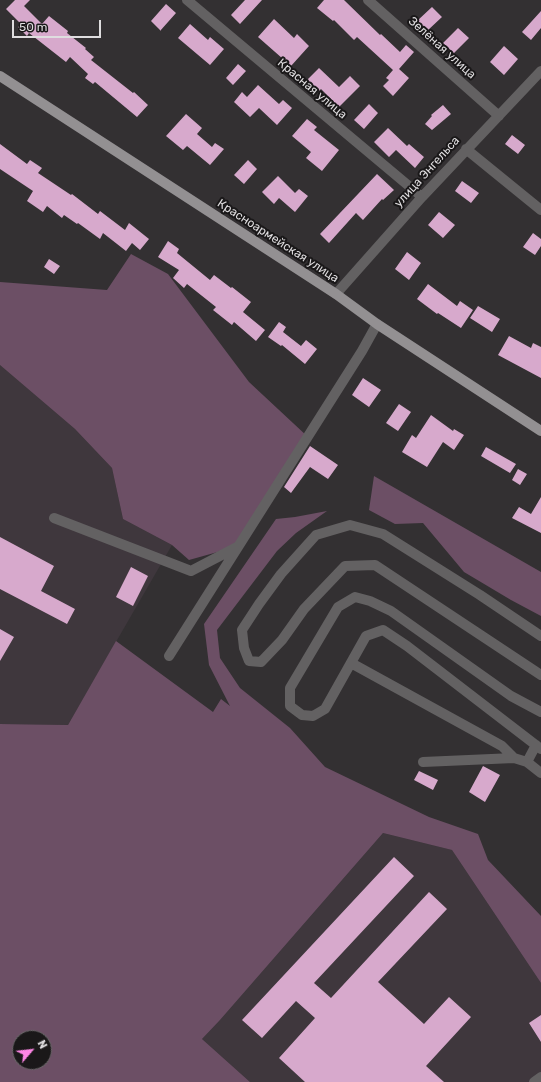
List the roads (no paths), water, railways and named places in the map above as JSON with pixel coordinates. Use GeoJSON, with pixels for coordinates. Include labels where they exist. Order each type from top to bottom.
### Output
{"type":"FeatureCollection","features":[{"type":"Feature","properties":{"kind":"main road","name":"Красноармейская улица"},"geometry":{"type":"LineString","coordinates":[[0,76],[336,294],[377,324],[541,431]]}},
{"type":"Feature","properties":{"kind":"street","name":"Красная улица"},"geometry":{"type":"LineString","coordinates":[[187,0],[422,197]]}},
{"type":"Feature","properties":{"kind":"street","name":"Зелёная улица"},"geometry":{"type":"LineString","coordinates":[[368,0],[499,116]]}},
{"type":"Feature","properties":{"kind":"street","name":"улица Энгельса"},"geometry":{"type":"LineString","coordinates":[[336,294],[466,149],[541,71]]}},
{"type":"Feature","properties":{"kind":"street"},"geometry":{"type":"LineString","coordinates":[[466,149],[541,210]]}},
{"type":"Feature","properties":{"kind":"street"},"geometry":{"type":"LineString","coordinates":[[169,656],[362,351],[377,324]]}},
{"type":"Feature","properties":{"kind":"street"},"geometry":{"type":"LineString","coordinates":[[54,518],[191,571],[239,546]]}},
{"type":"Feature","properties":{"kind":"street"},"geometry":{"type":"LineString","coordinates":[[541,636],[480,595],[383,534],[350,525],[316,535],[282,574],[259,604],[242,630],[244,648],[249,661],[261,662],[282,640],[304,609],[345,566],[375,565],[541,675]]}},
{"type":"Feature","properties":{"kind":"street"},"geometry":{"type":"LineString","coordinates":[[527,762],[539,747],[407,646],[383,630],[366,636],[325,709],[313,716],[302,715],[290,706],[290,688],[338,607],[355,597],[370,601],[391,611],[512,696],[541,712]]}},
{"type":"Feature","properties":{"kind":"street"},"geometry":{"type":"LineString","coordinates":[[351,663],[502,746],[514,758]]}},
{"type":"Feature","properties":{"kind":"street"},"geometry":{"type":"LineString","coordinates":[[423,762],[514,758],[527,762],[541,772]]}},
{"type":"Feature","properties":{"kind":"street"},"geometry":{"type":"LineString","coordinates":[[534,1082],[541,1077]]}}]}
